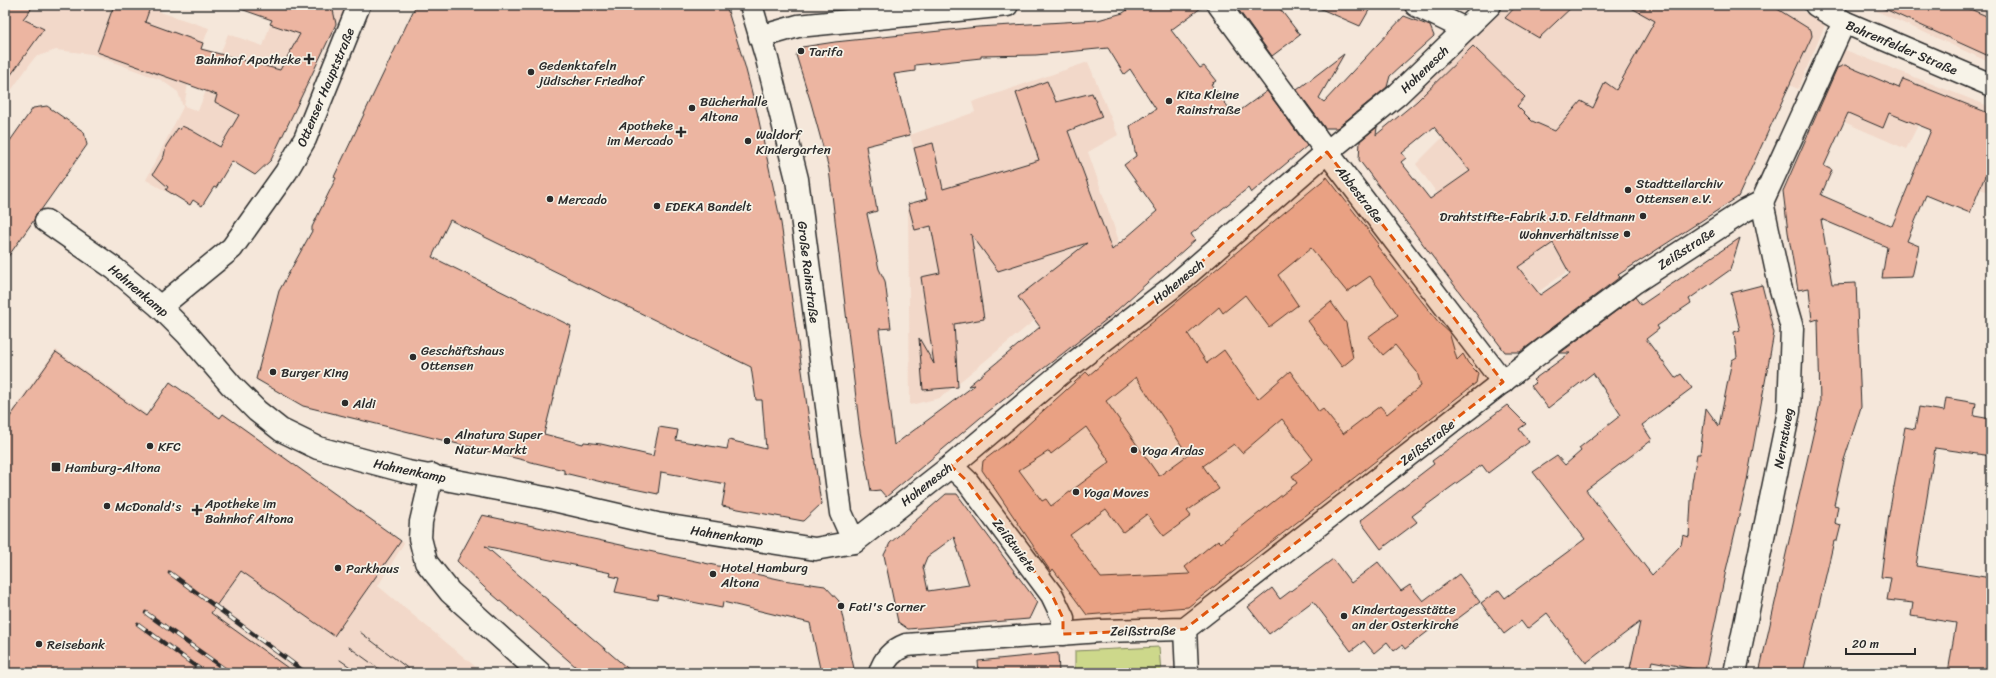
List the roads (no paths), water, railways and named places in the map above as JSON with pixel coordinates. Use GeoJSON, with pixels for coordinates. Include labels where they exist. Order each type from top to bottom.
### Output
{"type":"FeatureCollection","features":[{"type":"Feature","properties":{"kind":"street","name":"Ottenser Hauptstraße"},"geometry":{"type":"LineString","coordinates":[[160,307],[232,248],[286,172],[305,139],[359,5]]}},
{"type":"Feature","properties":{"kind":"street","name":"Große Rainstraße"},"geometry":{"type":"LineString","coordinates":[[751,5],[767,59],[797,179],[841,513],[854,542]]}},
{"type":"Feature","properties":{"kind":"street"},"geometry":{"type":"LineString","coordinates":[[760,37],[798,26],[1007,5]]}},
{"type":"Feature","properties":{"kind":"street","name":"Abbestraße"},"geometry":{"type":"LineString","coordinates":[[1220,5],[1327,152],[1503,382]]}},
{"type":"Feature","properties":{"kind":"street"},"geometry":{"type":"LineString","coordinates":[[1416,5],[1465,29]]}},
{"type":"Feature","properties":{"kind":"street","name":"Hohenesch"},"geometry":{"type":"LineString","coordinates":[[854,542],[951,466],[1065,370],[1192,270],[1327,152],[1397,95],[1490,5]]}},
{"type":"Feature","properties":{"kind":"street","name":"Bahrenfelder Straße"},"geometry":{"type":"LineString","coordinates":[[1816,5],[1844,22],[1991,85]]}},
{"type":"Feature","properties":{"kind":"street"},"geometry":{"type":"LineString","coordinates":[[1762,202],[1844,22]]}},
{"type":"Feature","properties":{"kind":"street","name":"Zeißstraße"},"geometry":{"type":"LineString","coordinates":[[883,666],[894,651],[906,645],[1100,631],[1185,629],[1503,382],[1635,282],[1744,211],[1762,202]]}},
{"type":"Feature","properties":{"kind":"street","name":"Nernstweg"},"geometry":{"type":"LineString","coordinates":[[1734,673],[1789,411],[1792,328],[1780,286],[1762,202]]}},
{"type":"Feature","properties":{"kind":"street","name":"Hahnenkamp"},"geometry":{"type":"LineString","coordinates":[[46,221],[115,269],[160,307],[188,335],[245,400],[281,430],[306,443],[330,452],[408,472],[432,475],[546,498],[658,524],[815,549],[854,542]]}},
{"type":"Feature","properties":{"kind":"street","name":"Zeißtwiete"},"geometry":{"type":"LineString","coordinates":[[951,466],[967,481],[1052,594],[1063,618],[1063,634]]}},
{"type":"Feature","properties":{"kind":"street"},"geometry":{"type":"LineString","coordinates":[[432,475],[421,522],[420,538],[426,562],[437,578],[450,592],[540,673]]}},
{"type":"Feature","properties":{"kind":"street"},"geometry":{"type":"LineString","coordinates":[[1185,629],[1187,673]]}},
{"type":"Feature","properties":{"kind":"tram line"},"geometry":{"type":"LineString","coordinates":[[360,632],[414,673]]}},
{"type":"Feature","properties":{"kind":"tram line"},"geometry":{"type":"LineString","coordinates":[[349,647],[385,673]]}},
{"type":"Feature","properties":{"kind":"tram line"},"geometry":{"type":"LineString","coordinates":[[340,660],[359,673]]}},
{"type":"Feature","properties":{"kind":"railway"},"geometry":{"type":"LineString","coordinates":[[170,573],[306,673]]}},
{"type":"Feature","properties":{"kind":"railway"},"geometry":{"type":"LineString","coordinates":[[146,613],[230,673]]}},
{"type":"Feature","properties":{"kind":"railway"},"geometry":{"type":"LineString","coordinates":[[138,624],[205,673]]}},
{"type":"Feature","properties":{"kind":"place","name":"Tarifa"},"geometry":{"type":"Point","coordinates":[801,51]}},
{"type":"Feature","properties":{"kind":"place","name":"Bahnhof Apotheke"},"geometry":{"type":"Point","coordinates":[309,59]}},
{"type":"Feature","properties":{"kind":"place","name":"Gedenktafeln jüdischer Friedhof"},"geometry":{"type":"Point","coordinates":[531,72]}},
{"type":"Feature","properties":{"kind":"place","name":"Kita Kleine Rainstraße"},"geometry":{"type":"Point","coordinates":[1169,101]}},
{"type":"Feature","properties":{"kind":"place","name":"Bücherhalle Altona"},"geometry":{"type":"Point","coordinates":[692,108]}},
{"type":"Feature","properties":{"kind":"place","name":"Apotheke im Mercado"},"geometry":{"type":"Point","coordinates":[681,132]}},
{"type":"Feature","properties":{"kind":"place","name":"Waldorf Kindergarten"},"geometry":{"type":"Point","coordinates":[748,141]}},
{"type":"Feature","properties":{"kind":"place","name":"Stadtteilarchiv Ottensen e.V."},"geometry":{"type":"Point","coordinates":[1628,190]}},
{"type":"Feature","properties":{"kind":"place","name":"Mercado"},"geometry":{"type":"Point","coordinates":[550,199]}},
{"type":"Feature","properties":{"kind":"place","name":"EDEKA Bandelt"},"geometry":{"type":"Point","coordinates":[657,206]}},
{"type":"Feature","properties":{"kind":"place","name":"Drahtstifte-Fabrik J.D. Feldtmann"},"geometry":{"type":"Point","coordinates":[1643,216]}},
{"type":"Feature","properties":{"kind":"place","name":"Wohnverhältnisse"},"geometry":{"type":"Point","coordinates":[1627,234]}},
{"type":"Feature","properties":{"kind":"place","name":"Geschäftshaus Ottensen"},"geometry":{"type":"Point","coordinates":[413,357]}},
{"type":"Feature","properties":{"kind":"place","name":"Burger King"},"geometry":{"type":"Point","coordinates":[273,372]}},
{"type":"Feature","properties":{"kind":"place","name":"Aldi"},"geometry":{"type":"Point","coordinates":[345,403]}},
{"type":"Feature","properties":{"kind":"place","name":"Alnatura Super Natur Markt"},"geometry":{"type":"Point","coordinates":[447,441]}},
{"type":"Feature","properties":{"kind":"place","name":"KFC"},"geometry":{"type":"Point","coordinates":[150,446]}},
{"type":"Feature","properties":{"kind":"place","name":"Yoga Ardas"},"geometry":{"type":"Point","coordinates":[1134,450]}},
{"type":"Feature","properties":{"kind":"place","name":"Hamburg-Altona"},"geometry":{"type":"Point","coordinates":[56,467]}},
{"type":"Feature","properties":{"kind":"place","name":"Yoga Moves"},"geometry":{"type":"Point","coordinates":[1076,492]}},
{"type":"Feature","properties":{"kind":"place","name":"McDonald's"},"geometry":{"type":"Point","coordinates":[107,506]}},
{"type":"Feature","properties":{"kind":"place","name":"Apotheke im Bahnhof Altona"},"geometry":{"type":"Point","coordinates":[197,510]}},
{"type":"Feature","properties":{"kind":"place","name":"Parkhaus"},"geometry":{"type":"Point","coordinates":[338,568]}},
{"type":"Feature","properties":{"kind":"place","name":"Hotel Hamburg Altona"},"geometry":{"type":"Point","coordinates":[713,574]}},
{"type":"Feature","properties":{"kind":"place","name":"Fati's Corner"},"geometry":{"type":"Point","coordinates":[841,606]}},
{"type":"Feature","properties":{"kind":"place","name":"Kindertagesstätte an der Osterkirche"},"geometry":{"type":"Point","coordinates":[1344,616]}},
{"type":"Feature","properties":{"kind":"place","name":"Reisebank"},"geometry":{"type":"Point","coordinates":[39,644]}}]}
